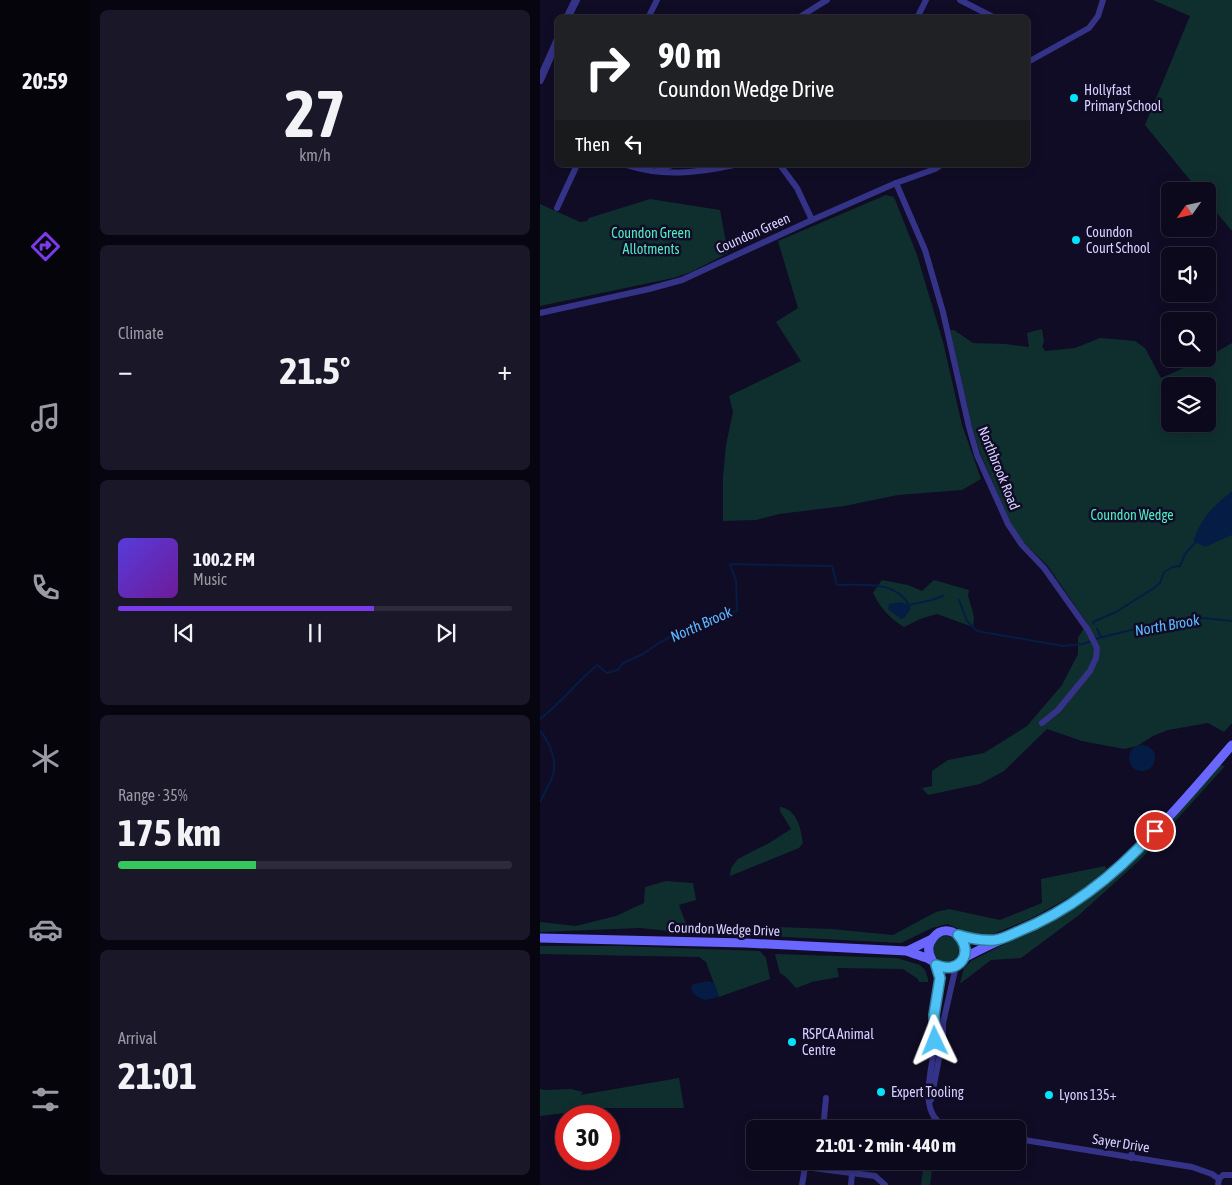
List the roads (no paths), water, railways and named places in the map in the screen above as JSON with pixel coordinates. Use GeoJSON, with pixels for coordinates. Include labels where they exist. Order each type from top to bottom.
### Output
{"type":"FeatureCollection","features":[{"type":"Feature","properties":{"kind":"main road","name":"Coundon Wedge Drive"},"geometry":{"type":"LineString","coordinates":[[540,938],[745,943],[907,951],[946,968],[956,966],[962,959],[1060,910],[1120,867],[1176,809],[1232,745]]}},
{"type":"Feature","properties":{"kind":"main road","name":"Coundon Wedge Drive"},"geometry":{"type":"LineString","coordinates":[[907,951],[945,931],[977,940],[998,940]]}},
{"type":"Feature","properties":{"kind":"main road"},"geometry":{"type":"LineString","coordinates":[[958,935],[964,945],[962,959]]}},
{"type":"Feature","properties":{"kind":"main road"},"geometry":{"type":"LineString","coordinates":[[932,939],[929,951],[934,963]]}},
{"type":"Feature","properties":{"kind":"street"},"geometry":{"type":"LineString","coordinates":[[568,15],[576,0]]}},
{"type":"Feature","properties":{"kind":"street"},"geometry":{"type":"LineString","coordinates":[[650,15],[657,0]]}},
{"type":"Feature","properties":{"kind":"street"},"geometry":{"type":"LineString","coordinates":[[803,15],[827,0]]}},
{"type":"Feature","properties":{"kind":"street"},"geometry":{"type":"LineString","coordinates":[[918,15],[926,0]]}},
{"type":"Feature","properties":{"kind":"street"},"geometry":{"type":"LineString","coordinates":[[960,0],[988,15]]}},
{"type":"Feature","properties":{"kind":"street"},"geometry":{"type":"LineString","coordinates":[[1030,61],[1089,28],[1098,16],[1103,0]]}},
{"type":"Feature","properties":{"kind":"street"},"geometry":{"type":"LineString","coordinates":[[540,80],[555,46]]}},
{"type":"Feature","properties":{"kind":"street"},"geometry":{"type":"LineString","coordinates":[[557,208],[576,167]]}},
{"type":"Feature","properties":{"kind":"street"},"geometry":{"type":"LineString","coordinates":[[634,167],[654,172],[685,173],[722,167]]}},
{"type":"Feature","properties":{"kind":"street"},"geometry":{"type":"LineString","coordinates":[[654,172],[667,167]]}},
{"type":"Feature","properties":{"kind":"street"},"geometry":{"type":"LineString","coordinates":[[781,167],[797,188],[812,220]]}},
{"type":"Feature","properties":{"kind":"street","name":"Coundon Green"},"geometry":{"type":"LineString","coordinates":[[540,313],[668,284],[689,277],[812,220],[938,167]]}},
{"type":"Feature","properties":{"kind":"street","name":"Northbrook Road"},"geometry":{"type":"LineString","coordinates":[[896,183],[932,274],[943,312],[977,455],[1008,524],[1022,546],[1044,568],[1088,630],[1097,648],[1096,658],[1090,671],[1058,710],[1042,723]]}},
{"type":"Feature","properties":{"kind":"street"},"geometry":{"type":"LineString","coordinates":[[934,963],[940,978],[934,1015],[935,1041],[928,1097],[930,1109],[936,1119]]}},
{"type":"Feature","properties":{"kind":"street"},"geometry":{"type":"LineString","coordinates":[[930,1109],[941,1047],[943,1023],[956,966]]}},
{"type":"Feature","properties":{"kind":"street"},"geometry":{"type":"LineString","coordinates":[[825,1120],[826,1098]]}},
{"type":"Feature","properties":{"kind":"street","name":"Sayer Drive"},"geometry":{"type":"LineString","coordinates":[[1026,1140],[1192,1167],[1212,1174],[1219,1182]]}},
{"type":"Feature","properties":{"kind":"street"},"geometry":{"type":"LineString","coordinates":[[1132,1158],[1133,1146]]}},
{"type":"Feature","properties":{"kind":"street"},"geometry":{"type":"LineString","coordinates":[[802,1185],[804,1170]]}},
{"type":"Feature","properties":{"kind":"street"},"geometry":{"type":"LineString","coordinates":[[833,1170],[874,1176],[885,1185]]}},
{"type":"Feature","properties":{"kind":"street"},"geometry":{"type":"LineString","coordinates":[[851,1185],[852,1174]]}},
{"type":"Feature","properties":{"kind":"street"},"geometry":{"type":"LineString","coordinates":[[1219,1182],[1226,1174],[1232,1175]]}},
{"type":"Feature","properties":{"kind":"water"},"geometry":{"type":"Polygon","coordinates":[[[1232,491],[1232,535],[1205,547],[1193,541],[1208,513],[1232,491]]]}},
{"type":"Feature","properties":{"kind":"water"},"geometry":{"type":"Polygon","coordinates":[[[899,602],[910,605],[910,610],[901,619],[888,609],[889,604],[899,602]]]}},
{"type":"Feature","properties":{"kind":"water"},"geometry":{"type":"Polygon","coordinates":[[[1142,745],[1151,749],[1155,758],[1151,767],[1142,771],[1133,767],[1129,758],[1133,749],[1142,745]]]}},
{"type":"Feature","properties":{"kind":"water"},"geometry":{"type":"Polygon","coordinates":[[[709,981],[715,984],[719,997],[705,1000],[694,994],[691,987],[694,984],[709,981]]]}},
{"type":"Feature","properties":{"kind":"waterway","name":"North Brook"},"geometry":{"type":"LineString","coordinates":[[1094,624],[1093,622],[1116,612],[1154,588],[1160,583],[1164,572],[1173,567],[1180,566],[1185,554],[1196,542]]}},
{"type":"Feature","properties":{"kind":"waterway","name":"North Brook"},"geometry":{"type":"LineString","coordinates":[[540,719],[597,665],[607,673],[618,670],[623,663],[643,654],[683,630],[737,611],[736,581],[730,564],[832,566],[837,585],[867,585],[887,588],[903,597],[909,605],[943,596]]}},
{"type":"Feature","properties":{"kind":"waterway","name":"North Brook"},"geometry":{"type":"LineString","coordinates":[[959,600],[967,621],[977,631],[1063,646],[1083,644],[1091,641]]}},
{"type":"Feature","properties":{"kind":"waterway","name":"North Brook"},"geometry":{"type":"LineString","coordinates":[[1095,639],[1135,629],[1203,618],[1232,621]]}},
{"type":"Feature","properties":{"kind":"waterway","name":"North Brook"},"geometry":{"type":"LineString","coordinates":[[1097,629],[1101,637]]}},
{"type":"Feature","properties":{"kind":"waterway","name":"North Brook"},"geometry":{"type":"LineString","coordinates":[[540,731],[550,747],[554,763],[551,782],[540,802]]}},
{"type":"Feature","properties":{"kind":"place","name":"Hollyfast Primary School"},"geometry":{"type":"Point","coordinates":[1074,98]}},
{"type":"Feature","properties":{"kind":"place","name":"Coundon Court School"},"geometry":{"type":"Point","coordinates":[1076,240]}},
{"type":"Feature","properties":{"kind":"place","name":"RSPCA Animal Centre"},"geometry":{"type":"Point","coordinates":[792,1042]}},
{"type":"Feature","properties":{"kind":"place","name":"Expert Tooling"},"geometry":{"type":"Point","coordinates":[881,1092]}},
{"type":"Feature","properties":{"kind":"place","name":"Lyons 135+"},"geometry":{"type":"Point","coordinates":[1049,1095]}},
{"type":"Feature","properties":{"kind":"park label","name":"Coundon Green Allotments"},"geometry":{"type":"Point","coordinates":[651,242]}},
{"type":"Feature","properties":{"kind":"park label","name":"Coundon Wedge"},"geometry":{"type":"Point","coordinates":[1132,515]}}]}
